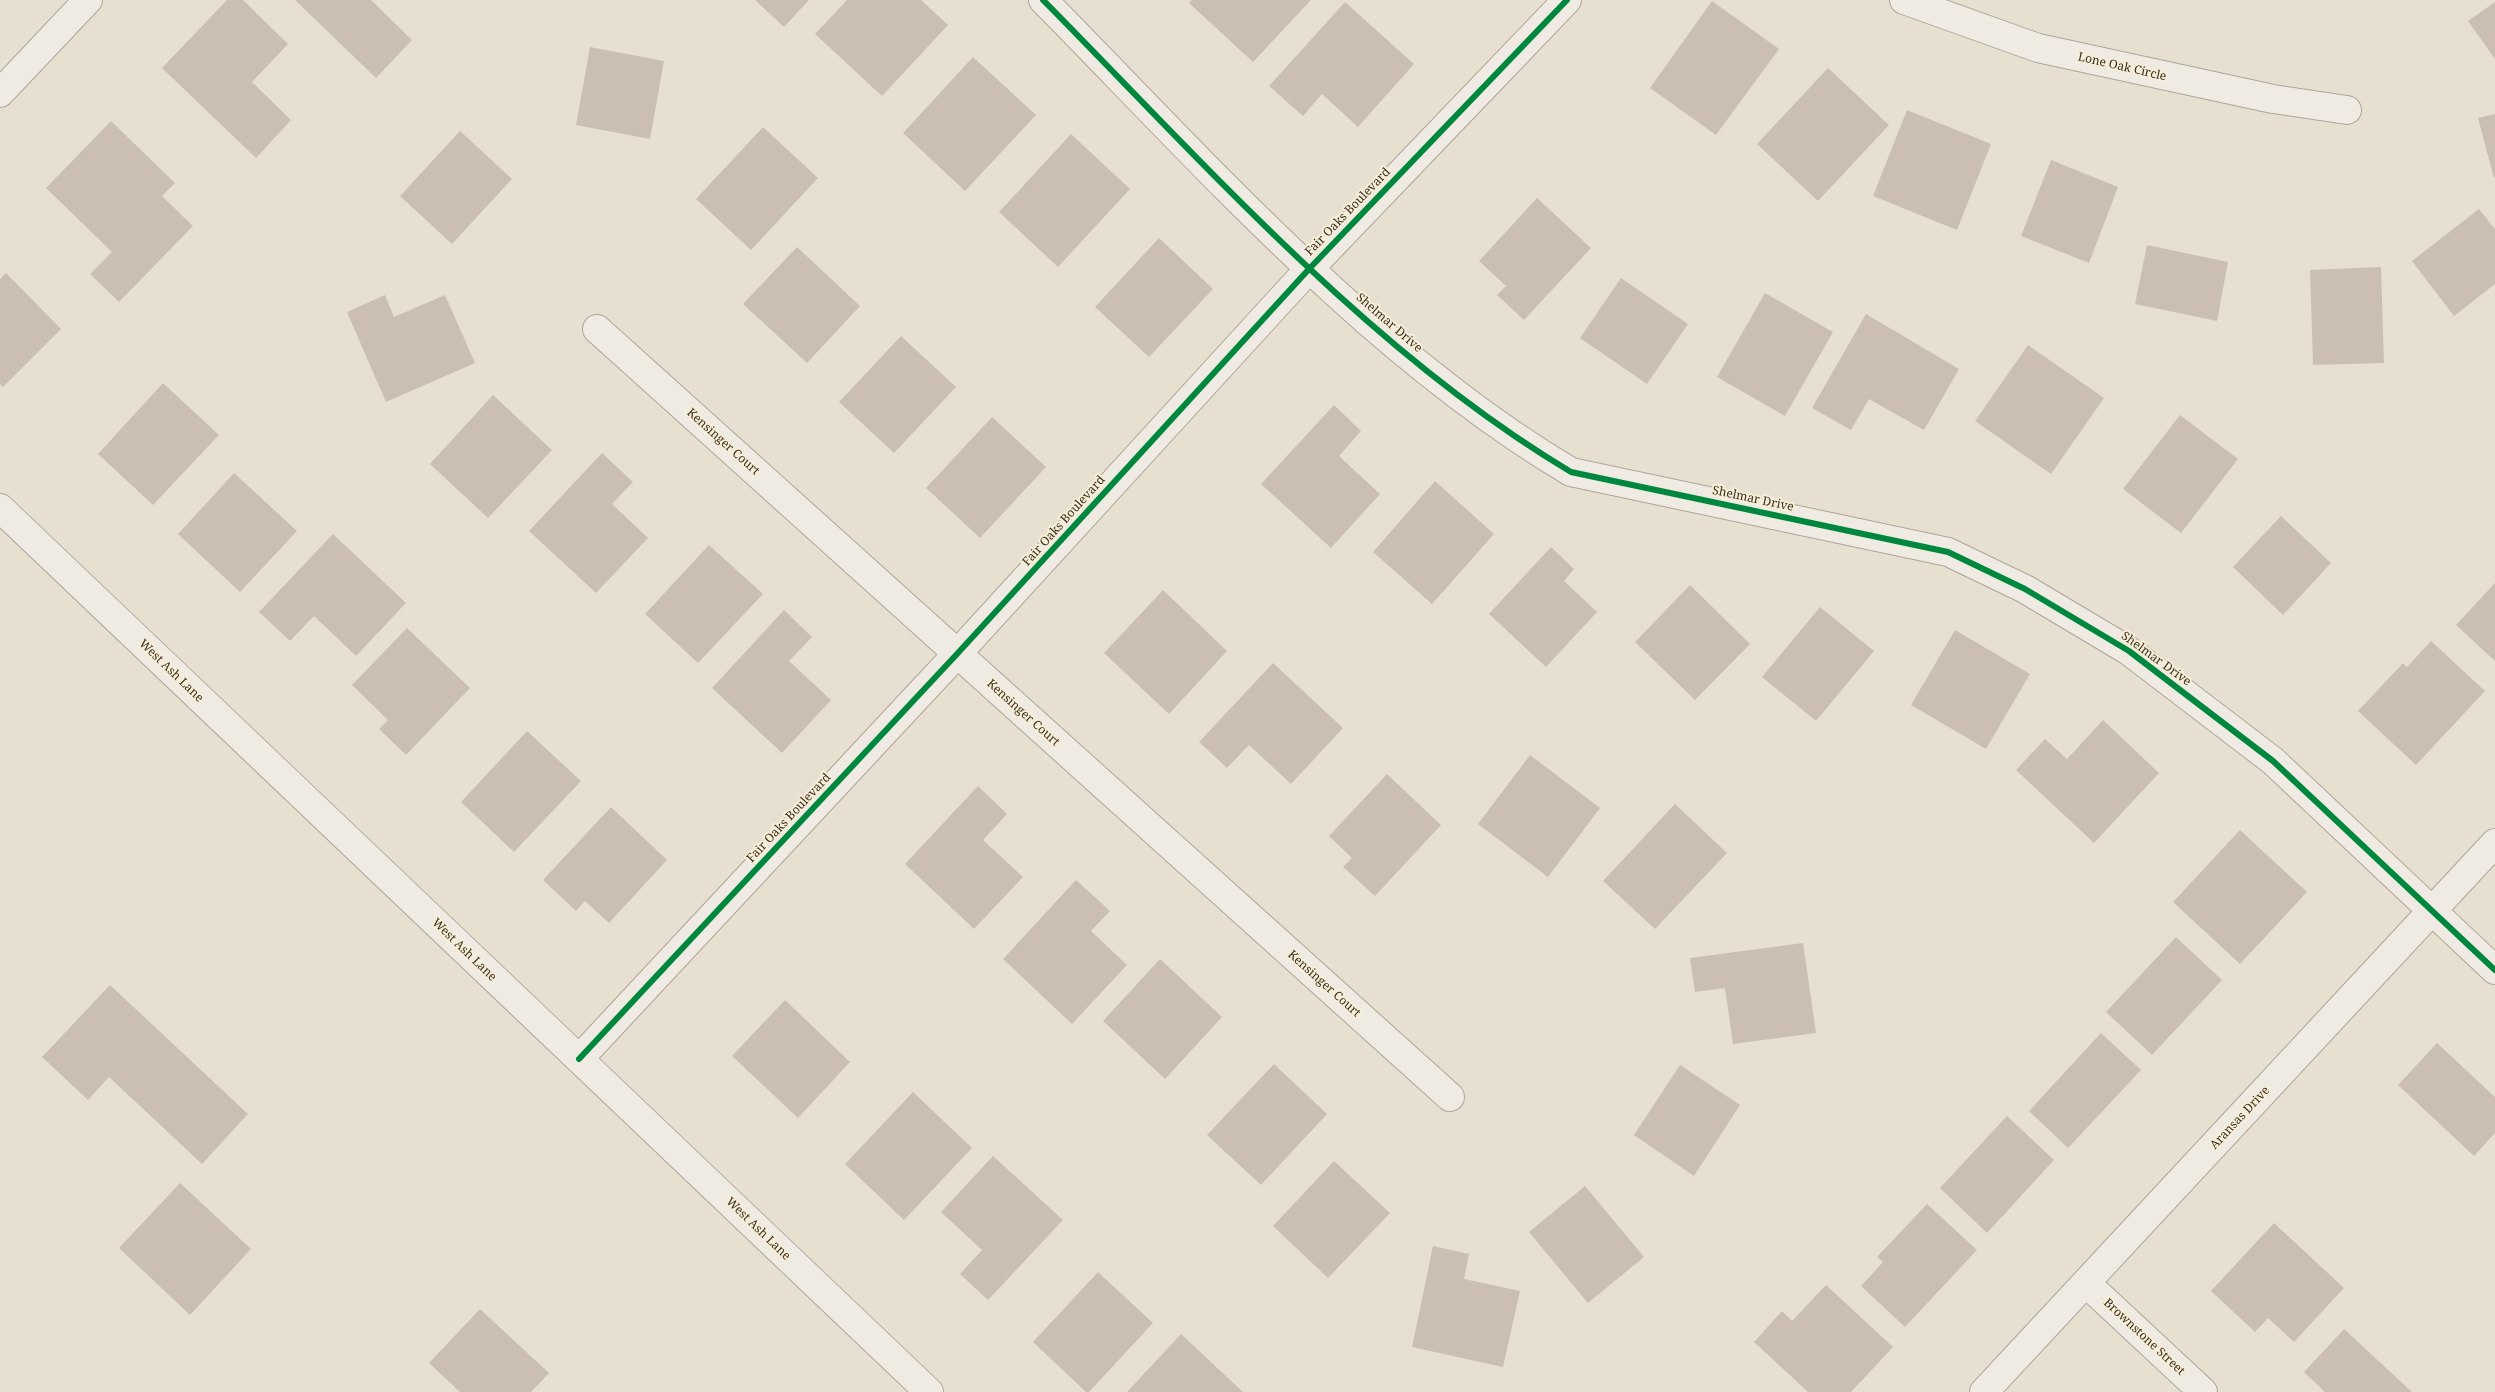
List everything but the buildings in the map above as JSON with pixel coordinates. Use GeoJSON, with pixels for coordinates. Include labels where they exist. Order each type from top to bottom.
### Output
{"type":"FeatureCollection","features":[{"type":"Feature","properties":{"kind":"street"},"geometry":{"type":"LineString","coordinates":[[0,93],[88,0]]}},
{"type":"Feature","properties":{"kind":"street","name":"Shelmar Drive"},"geometry":{"type":"LineString","coordinates":[[1043,0],[1308,269],[1422,366],[1522,442],[1571,472],[1948,552],[2025,589],[2129,651],[2273,761],[2495,970]]}},
{"type":"Feature","properties":{"kind":"street","name":"Fair Oaks Boulevard"},"geometry":{"type":"LineString","coordinates":[[579,1060],[957,654],[1308,269],[1567,0]]}},
{"type":"Feature","properties":{"kind":"street","name":"Lone Oak Circle"},"geometry":{"type":"LineString","coordinates":[[1904,0],[2038,48],[2273,99],[2347,110]]}},
{"type":"Feature","properties":{"kind":"street","name":"Kensinger Court"},"geometry":{"type":"LineString","coordinates":[[597,329],[1450,1097]]}},
{"type":"Feature","properties":{"kind":"street","name":"West Ash Lane"},"geometry":{"type":"LineString","coordinates":[[0,508],[928,1392]]}},
{"type":"Feature","properties":{"kind":"street","name":"Aransas Drive"},"geometry":{"type":"LineString","coordinates":[[1984,1392],[2495,843]]}},
{"type":"Feature","properties":{"kind":"street","name":"Brownstone Street"},"geometry":{"type":"LineString","coordinates":[[2086,1282],[2203,1392]]}},
{"type":"Feature","properties":{"kind":"cycle path"},"geometry":{"type":"LineString","coordinates":[[1043,0],[1293,253],[1359,314],[1427,371],[1498,424],[1571,472],[1948,552],[2025,589],[2129,651],[2273,761],[2495,970]]}},
{"type":"Feature","properties":{"kind":"cycle path"},"geometry":{"type":"LineString","coordinates":[[579,1059],[957,654],[1309,269],[1567,0]]}}]}
